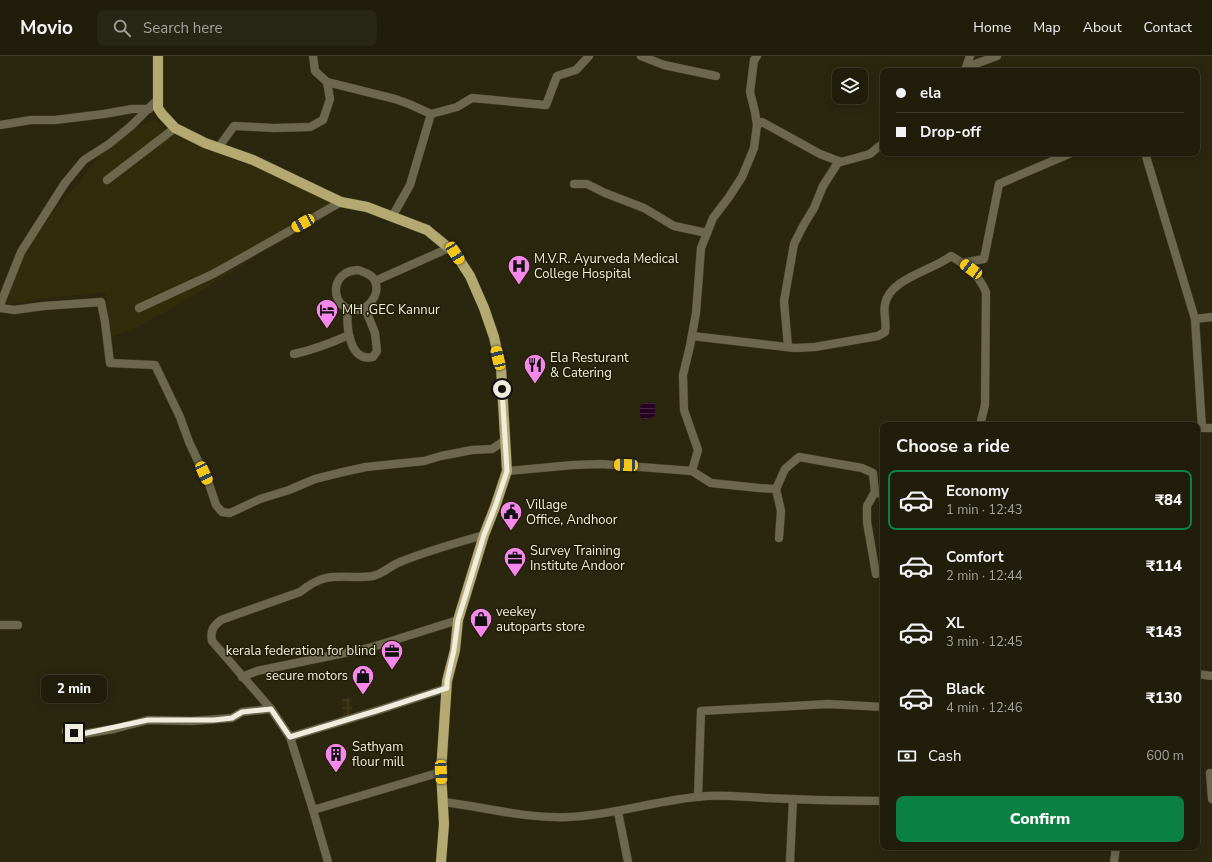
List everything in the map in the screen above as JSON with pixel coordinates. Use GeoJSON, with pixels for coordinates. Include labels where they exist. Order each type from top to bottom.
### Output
{"type":"FeatureCollection","features":[{"type":"Feature","properties":{"kind":"main road"},"geometry":{"type":"LineString","coordinates":[[158,56],[158,108],[175,128],[205,143],[253,160],[341,202],[367,207],[427,230],[455,253],[470,276],[494,336],[501,368],[504,441],[507,471],[484,535],[458,620],[454,650],[447,681],[441,772],[444,824],[441,862]]}},
{"type":"Feature","properties":{"kind":"street"},"geometry":{"type":"LineString","coordinates":[[313,56],[315,71],[327,82],[395,99],[431,114],[457,107],[472,98],[546,105],[557,76],[576,70],[589,56]]}},
{"type":"Feature","properties":{"kind":"street"},"geometry":{"type":"LineString","coordinates":[[641,56],[664,65],[716,76]]}},
{"type":"Feature","properties":{"kind":"street"},"geometry":{"type":"LineString","coordinates":[[692,471],[698,450],[684,410],[683,375],[696,313],[701,248],[713,218],[742,177],[754,148],[756,125],[755,112],[750,92],[754,60],[757,56]]}},
{"type":"Feature","properties":{"kind":"street"},"geometry":{"type":"LineString","coordinates":[[965,68],[970,56]]}},
{"type":"Feature","properties":{"kind":"street"},"geometry":{"type":"LineString","coordinates":[[968,68],[998,56]]}},
{"type":"Feature","properties":{"kind":"street"},"geometry":{"type":"LineString","coordinates":[[218,148],[234,126],[274,128],[310,127],[323,120],[330,99],[327,82]]}},
{"type":"Feature","properties":{"kind":"street"},"geometry":{"type":"LineString","coordinates":[[0,305],[21,252],[65,183],[84,160],[109,144],[131,126],[158,99]]}},
{"type":"Feature","properties":{"kind":"street"},"geometry":{"type":"LineString","coordinates":[[0,125],[31,120],[55,120],[132,109],[149,109]]}},
{"type":"Feature","properties":{"kind":"street"},"geometry":{"type":"LineString","coordinates":[[392,217],[410,184],[431,114]]}},
{"type":"Feature","properties":{"kind":"street"},"geometry":{"type":"LineString","coordinates":[[756,125],[762,122],[820,154],[841,162],[870,154],[880,146]]}},
{"type":"Feature","properties":{"kind":"street"},"geometry":{"type":"LineString","coordinates":[[107,180],[175,128]]}},
{"type":"Feature","properties":{"kind":"street"},"geometry":{"type":"LineString","coordinates":[[962,263],[984,258],[999,184],[1064,156]]}},
{"type":"Feature","properties":{"kind":"street"},"geometry":{"type":"LineString","coordinates":[[1146,156],[1195,319],[1202,428],[1212,428]]}},
{"type":"Feature","properties":{"kind":"street"},"geometry":{"type":"LineString","coordinates":[[788,347],[784,300],[794,244],[814,208],[823,186],[838,161]]}},
{"type":"Feature","properties":{"kind":"street"},"geometry":{"type":"LineString","coordinates":[[574,184],[587,184],[605,193],[644,208],[674,226],[707,233]]}},
{"type":"Feature","properties":{"kind":"street"},"geometry":{"type":"LineString","coordinates":[[139,308],[213,274],[341,202]]}},
{"type":"Feature","properties":{"kind":"street"},"geometry":{"type":"LineString","coordinates":[[375,281],[449,248]]}},
{"type":"Feature","properties":{"kind":"street"},"geometry":{"type":"LineString","coordinates":[[692,336],[795,348],[815,347],[878,336],[885,332],[885,305],[890,291],[899,284],[938,265],[951,256],[971,269],[980,280],[986,292],[985,405],[981,422]]}},
{"type":"Feature","properties":{"kind":"street"},"geometry":{"type":"LineString","coordinates":[[350,271],[364,272],[371,276],[375,281],[375,295],[372,301],[361,309],[348,309],[342,304],[336,292],[336,285],[339,279],[345,273],[350,271]]}},
{"type":"Feature","properties":{"kind":"street"},"geometry":{"type":"LineString","coordinates":[[0,308],[14,310],[44,306],[101,302],[110,364],[155,365],[180,417],[216,505],[222,512],[230,513],[260,499],[290,490],[315,479],[366,467],[424,461],[472,450],[492,449],[504,441]]}},
{"type":"Feature","properties":{"kind":"street"},"geometry":{"type":"LineString","coordinates":[[348,309],[347,324],[353,348],[360,356],[368,358],[373,357],[377,351],[377,343],[375,333],[367,313],[367,306]]}},
{"type":"Feature","properties":{"kind":"street"},"geometry":{"type":"LineString","coordinates":[[1195,319],[1212,317]]}},
{"type":"Feature","properties":{"kind":"street"},"geometry":{"type":"LineString","coordinates":[[294,354],[322,346],[349,334]]}},
{"type":"Feature","properties":{"kind":"street"},"geometry":{"type":"LineString","coordinates":[[779,538],[780,511],[776,489],[785,469],[799,457],[862,468],[873,473],[875,492],[867,506],[867,522],[876,574]]}},
{"type":"Feature","properties":{"kind":"street"},"geometry":{"type":"LineString","coordinates":[[507,471],[601,464],[692,471],[711,483],[776,489]]}},
{"type":"Feature","properties":{"kind":"street"},"geometry":{"type":"LineString","coordinates":[[875,492],[880,494]]}},
{"type":"Feature","properties":{"kind":"street"},"geometry":{"type":"LineString","coordinates":[[328,862],[290,737],[271,709],[212,641],[210,635],[212,629],[221,620],[300,592],[322,578],[331,576],[371,576],[384,572],[398,563],[427,552],[484,535]]}},
{"type":"Feature","properties":{"kind":"street"},"geometry":{"type":"LineString","coordinates":[[242,677],[257,671],[369,648],[458,620]]}},
{"type":"Feature","properties":{"kind":"street"},"geometry":{"type":"LineString","coordinates":[[0,625],[18,625]]}},
{"type":"Feature","properties":{"kind":"street"},"geometry":{"type":"LineString","coordinates":[[1200,674],[1212,676]]}},
{"type":"Feature","properties":{"kind":"street"},"geometry":{"type":"LineString","coordinates":[[290,737],[447,688]]}},
{"type":"Feature","properties":{"kind":"street"},"geometry":{"type":"LineString","coordinates":[[698,798],[701,711],[828,704],[880,707]]}},
{"type":"Feature","properties":{"kind":"street"},"geometry":{"type":"LineString","coordinates":[[66,731],[82,734],[148,720],[192,721],[232,718],[242,712],[271,709]]}},
{"type":"Feature","properties":{"kind":"street"},"geometry":{"type":"LineString","coordinates":[[313,810],[441,772]]}},
{"type":"Feature","properties":{"kind":"street"},"geometry":{"type":"LineString","coordinates":[[1210,774],[1212,799]]}},
{"type":"Feature","properties":{"kind":"street"},"geometry":{"type":"LineString","coordinates":[[443,802],[536,817],[570,817],[618,812],[669,800],[734,796],[858,802],[880,801]]}},
{"type":"Feature","properties":{"kind":"street"},"geometry":{"type":"LineString","coordinates":[[790,862],[793,799]]}},
{"type":"Feature","properties":{"kind":"street"},"geometry":{"type":"LineString","coordinates":[[618,812],[628,862]]}},
{"type":"Feature","properties":{"kind":"street"},"geometry":{"type":"LineString","coordinates":[[1114,862],[1116,850]]}},
{"type":"Feature","properties":{"kind":"shaded area"},"geometry":{"type":"Polygon","coordinates":[[[156,121],[170,132],[179,133],[230,158],[299,184],[325,197],[336,210],[312,227],[259,254],[171,309],[130,331],[111,337],[105,292],[39,299],[7,305],[14,276],[28,249],[53,212],[79,184],[90,167],[122,136],[136,127],[156,121]]]}},
{"type":"Feature","properties":{"kind":"shaded area"},"geometry":{"type":"Polygon","coordinates":[[[649,402],[655,404],[655,416],[643,420],[640,413],[641,405],[649,402]]]}},
{"type":"Feature","properties":{"kind":"shaded area"},"geometry":{"type":"Polygon","coordinates":[[[350,698],[353,714],[343,717],[342,699],[350,698]]]}},
{"type":"Feature","properties":{"kind":"place","name":"M.V.R. Ayurveda Medical College Hospital"},"geometry":{"type":"Point","coordinates":[519,286]}},
{"type":"Feature","properties":{"kind":"place","name":"MH ,GEC Kannur"},"geometry":{"type":"Point","coordinates":[327,330]}},
{"type":"Feature","properties":{"kind":"place","name":"Ela Resturant & Catering"},"geometry":{"type":"Point","coordinates":[535,384]}},
{"type":"Feature","properties":{"kind":"place","name":"Village Office, Andhoor"},"geometry":{"type":"Point","coordinates":[511,532]}},
{"type":"Feature","properties":{"kind":"place","name":"Survey Training Institute Andoor"},"geometry":{"type":"Point","coordinates":[515,578]}},
{"type":"Feature","properties":{"kind":"place","name":"veekey autoparts store"},"geometry":{"type":"Point","coordinates":[481,638]}},
{"type":"Feature","properties":{"kind":"place","name":"kerala federation for blind"},"geometry":{"type":"Point","coordinates":[392,670]}},
{"type":"Feature","properties":{"kind":"place","name":"secure motors"},"geometry":{"type":"Point","coordinates":[363,696]}},
{"type":"Feature","properties":{"kind":"place","name":"Sathyam flour mill"},"geometry":{"type":"Point","coordinates":[336,774]}},
{"type":"Feature","properties":{"kind":"route"},"geometry":{"type":"LineString","coordinates":[[74,733],[82,734],[114,729],[148,720],[192,721],[232,718],[242,712],[271,709],[290,737],[447,688],[458,620],[484,535],[507,471],[502,389]]}}]}
